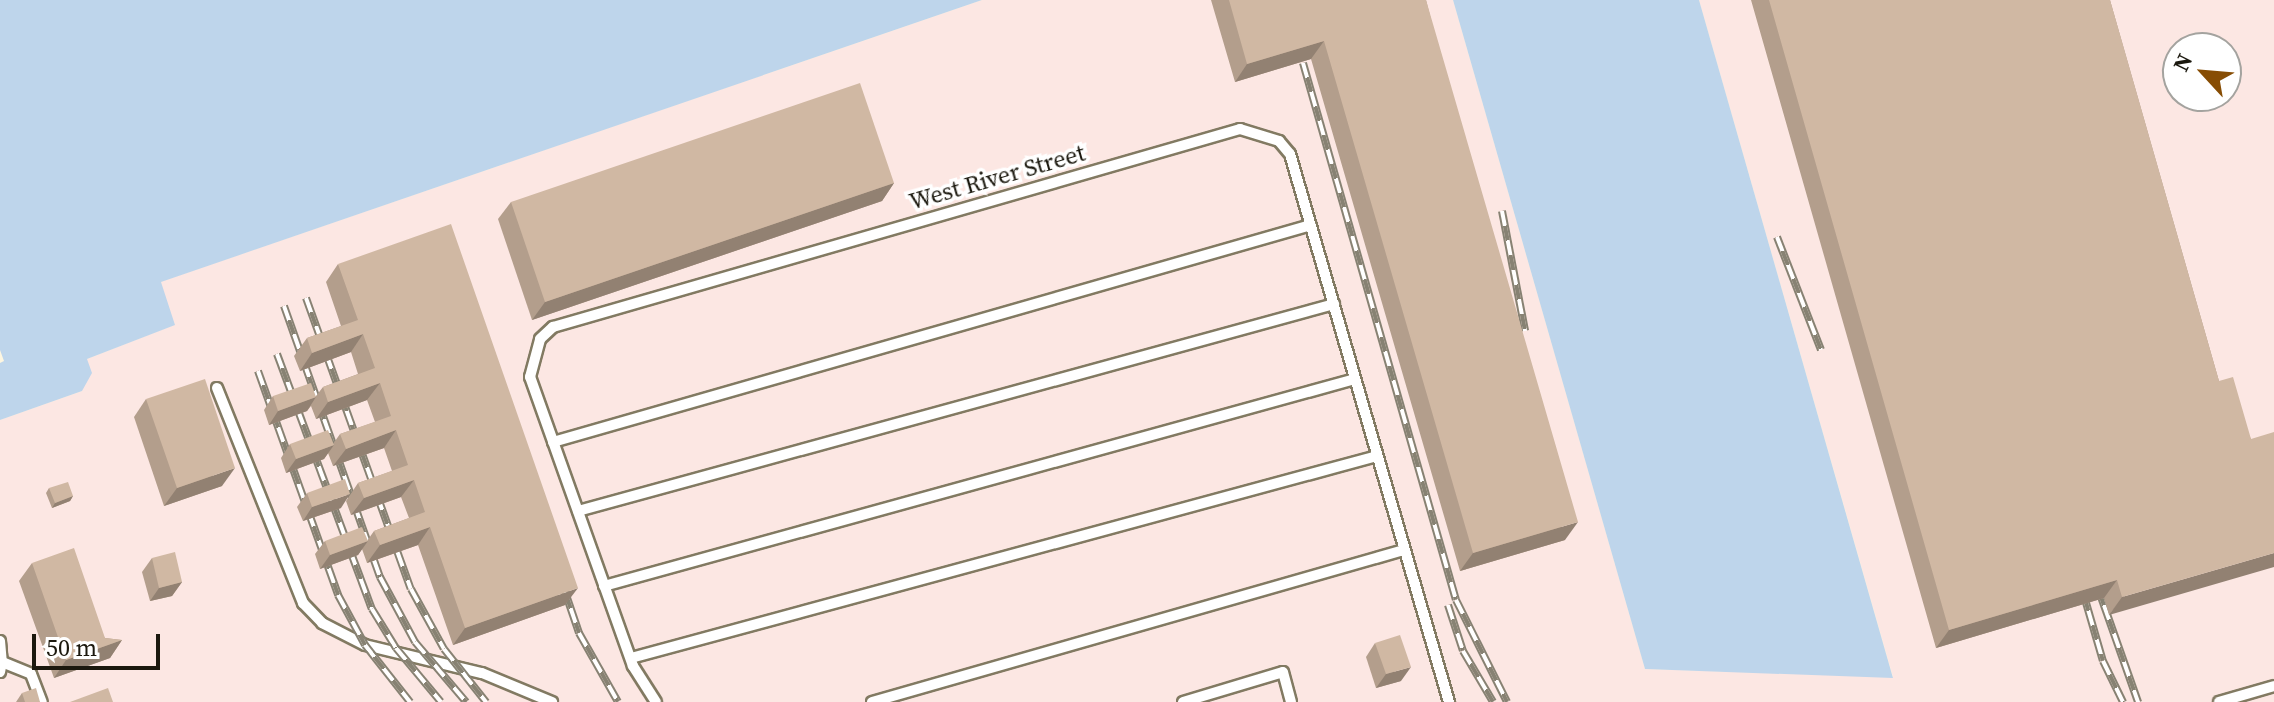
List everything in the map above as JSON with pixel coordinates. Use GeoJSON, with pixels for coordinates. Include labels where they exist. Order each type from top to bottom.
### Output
{"type":"FeatureCollection","features":[{"type":"Feature","properties":{"kind":"lane","name":"West River Street"},"geometry":{"type":"LineString","coordinates":[[656,702],[631,658],[530,377],[540,339],[553,327],[1240,129],[1279,141],[1290,154],[1449,702]]}},
{"type":"Feature","properties":{"kind":"lane"},"geometry":{"type":"LineString","coordinates":[[553,442],[1311,225]]}},
{"type":"Feature","properties":{"kind":"lane"},"geometry":{"type":"LineString","coordinates":[[578,511],[1334,304]]}},
{"type":"Feature","properties":{"kind":"lane"},"geometry":{"type":"LineString","coordinates":[[604,586],[1355,379]]}},
{"type":"Feature","properties":{"kind":"lane"},"geometry":{"type":"LineString","coordinates":[[217,388],[303,603],[322,623],[365,645],[482,673],[552,702]]}},
{"type":"Feature","properties":{"kind":"lane"},"geometry":{"type":"LineString","coordinates":[[631,658],[1377,456]]}},
{"type":"Feature","properties":{"kind":"lane"},"geometry":{"type":"LineString","coordinates":[[872,702],[1404,550]]}},
{"type":"Feature","properties":{"kind":"lane"},"geometry":{"type":"LineString","coordinates":[[0,644],[1,667],[31,674],[42,702]]}},
{"type":"Feature","properties":{"kind":"lane"},"geometry":{"type":"LineString","coordinates":[[1183,702],[1283,672],[1291,702]]}},
{"type":"Feature","properties":{"kind":"lane"},"geometry":{"type":"LineString","coordinates":[[2219,702],[2274,686]]}},
{"type":"Feature","properties":{"kind":"shaded area"},"geometry":{"type":"Polygon","coordinates":[[[982,0],[1453,0],[1645,669],[1893,677],[1699,0],[2274,0],[2274,702],[0,702],[0,420],[82,391],[87,359],[174,325],[160,282],[982,0]]]}},
{"type":"Feature","properties":{"kind":"water"},"geometry":{"type":"Polygon","coordinates":[[[0,0],[982,0],[161,282],[175,325],[87,359],[92,373],[82,391],[0,420],[0,363],[4,361],[0,350],[0,0]]]}},
{"type":"Feature","properties":{"kind":"water"},"geometry":{"type":"Polygon","coordinates":[[[1453,0],[1699,0],[1893,678],[1645,669],[1453,0]]]}},
{"type":"Feature","properties":{"kind":"building"},"geometry":{"type":"Polygon","coordinates":[[[1229,0],[1426,0],[1578,522],[1473,553],[1324,41],[1247,64],[1229,0]]]}},
{"type":"Feature","properties":{"kind":"building"},"geometry":{"type":"Polygon","coordinates":[[[1769,0],[2110,0],[2219,381],[2233,377],[2251,439],[2274,432],[2274,553],[2122,597],[2117,580],[1949,630],[1769,0]]]}},
{"type":"Feature","properties":{"kind":"building"},"geometry":{"type":"Polygon","coordinates":[[[860,83],[894,183],[545,302],[511,202],[860,83]]]}},
{"type":"Feature","properties":{"kind":"building"},"geometry":{"type":"Polygon","coordinates":[[[451,224],[578,588],[465,628],[430,527],[380,545],[374,531],[425,512],[414,480],[364,498],[358,483],[408,465],[396,430],[346,449],[340,434],[391,416],[380,383],[328,402],[323,387],[375,368],[363,334],[312,353],[307,338],[358,320],[338,264],[451,224]]]}},
{"type":"Feature","properties":{"kind":"building"},"geometry":{"type":"Polygon","coordinates":[[[205,379],[235,468],[177,488],[146,399],[205,379]]]}},
{"type":"Feature","properties":{"kind":"building"},"geometry":{"type":"Polygon","coordinates":[[[311,383],[316,397],[278,411],[273,396],[311,383]]]}},
{"type":"Feature","properties":{"kind":"building"},"geometry":{"type":"Polygon","coordinates":[[[328,430],[334,445],[296,459],[290,444],[328,430]]]}},
{"type":"Feature","properties":{"kind":"building"},"geometry":{"type":"Polygon","coordinates":[[[345,479],[350,494],[312,507],[307,493],[345,479]]]}},
{"type":"Feature","properties":{"kind":"building"},"geometry":{"type":"Polygon","coordinates":[[[68,482],[73,496],[55,503],[49,488],[68,482]]]}},
{"type":"Feature","properties":{"kind":"building"},"geometry":{"type":"Polygon","coordinates":[[[362,527],[368,541],[330,555],[325,541],[362,527]]]}},
{"type":"Feature","properties":{"kind":"building"},"geometry":{"type":"Polygon","coordinates":[[[74,548],[105,638],[122,640],[66,660],[32,563],[74,548]]]}},
{"type":"Feature","properties":{"kind":"building"},"geometry":{"type":"Polygon","coordinates":[[[175,552],[182,582],[159,588],[152,558],[175,552]]]}},
{"type":"Feature","properties":{"kind":"building"},"geometry":{"type":"Polygon","coordinates":[[[1400,635],[1411,667],[1386,674],[1375,643],[1400,635]]]}},
{"type":"Feature","properties":{"kind":"building"},"geometry":{"type":"Polygon","coordinates":[[[36,688],[40,702],[25,702],[22,693],[36,688]]]}},
{"type":"Feature","properties":{"kind":"building"},"geometry":{"type":"Polygon","coordinates":[[[108,688],[113,702],[70,702],[108,688]]]}},
{"type":"Feature","properties":{"kind":"railway"},"geometry":{"type":"LineString","coordinates":[[1303,63],[1456,600],[1507,702]]}},
{"type":"Feature","properties":{"kind":"railway"},"geometry":{"type":"LineString","coordinates":[[1502,211],[1525,331]]}},
{"type":"Feature","properties":{"kind":"railway"},"geometry":{"type":"LineString","coordinates":[[1777,237],[1821,350]]}},
{"type":"Feature","properties":{"kind":"railway"},"geometry":{"type":"LineString","coordinates":[[306,298],[411,589],[444,649],[486,702]]}},
{"type":"Feature","properties":{"kind":"railway"},"geometry":{"type":"LineString","coordinates":[[284,306],[380,577],[415,642],[466,702]]}},
{"type":"Feature","properties":{"kind":"railway"},"geometry":{"type":"LineString","coordinates":[[277,354],[372,609],[396,648],[441,702]]}},
{"type":"Feature","properties":{"kind":"railway"},"geometry":{"type":"LineString","coordinates":[[258,371],[338,595],[365,645],[410,702]]}},
{"type":"Feature","properties":{"kind":"railway"},"geometry":{"type":"LineString","coordinates":[[2094,577],[2138,702]]}},
{"type":"Feature","properties":{"kind":"railway"},"geometry":{"type":"LineString","coordinates":[[561,580],[579,633],[618,702]]}},
{"type":"Feature","properties":{"kind":"railway"},"geometry":{"type":"LineString","coordinates":[[2080,582],[2103,661],[2123,702]]}},
{"type":"Feature","properties":{"kind":"railway"},"geometry":{"type":"LineString","coordinates":[[1448,605],[1463,651],[1493,702]]}}]}
